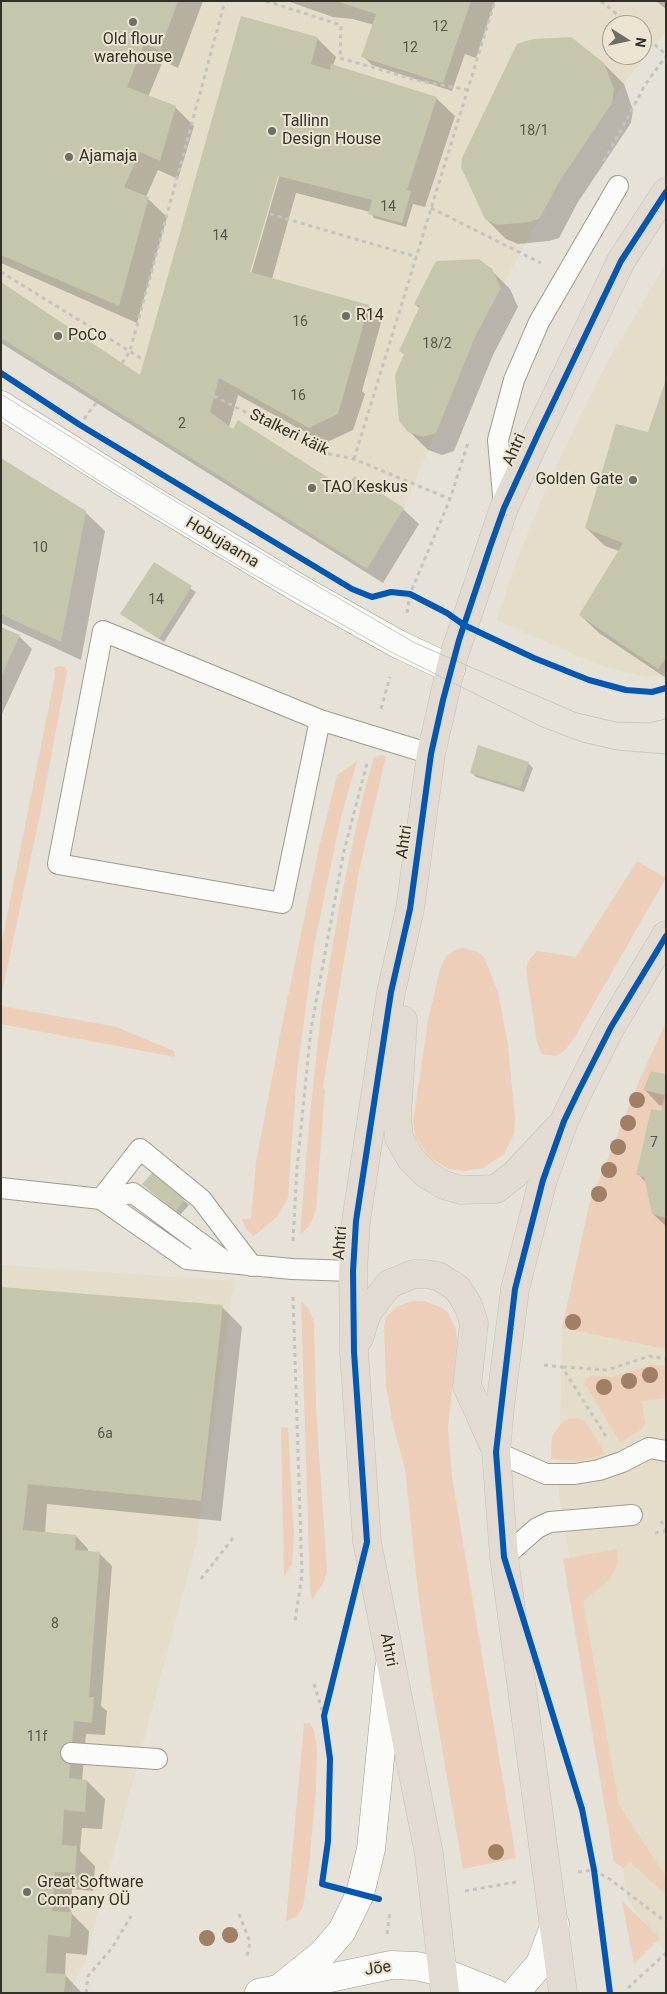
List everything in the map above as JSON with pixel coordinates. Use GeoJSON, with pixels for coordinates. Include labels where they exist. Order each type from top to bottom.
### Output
{"type":"FeatureCollection","features":[{"type":"Feature","properties":{"kind":"main road","name":"Ahtri"},"geometry":{"type":"LineString","coordinates":[[444,1982],[429,1854],[367,1542],[354,1352],[353,1271],[356,1221],[391,992],[410,909],[431,754],[451,669],[504,508],[621,261],[666,192]]}},
{"type":"Feature","properties":{"kind":"main road","name":"Hobujaama"},"geometry":{"type":"LineString","coordinates":[[1,404],[153,501],[305,592],[398,644],[451,669]]}},
{"type":"Feature","properties":{"kind":"main road"},"geometry":{"type":"LineString","coordinates":[[410,909],[398,1117],[399,1138],[411,1159],[426,1174],[444,1185],[461,1190],[496,1189],[515,1174],[564,1121]]}},
{"type":"Feature","properties":{"kind":"main road"},"geometry":{"type":"LineString","coordinates":[[563,1993],[504,1557],[496,1452],[515,1289],[543,1180],[564,1121],[611,1027],[665,936]]}},
{"type":"Feature","properties":{"kind":"main road"},"geometry":{"type":"LineString","coordinates":[[354,1352],[366,1313],[389,1284],[414,1274],[425,1274],[438,1276],[456,1288],[468,1305],[474,1323],[467,1386],[496,1452]]}},
{"type":"Feature","properties":{"kind":"main road"},"geometry":{"type":"LineString","coordinates":[[270,1990],[322,1954],[342,1932],[363,1887],[371,1849],[390,1659]]}},
{"type":"Feature","properties":{"kind":"main road"},"geometry":{"type":"LineString","coordinates":[[515,1993],[540,1964],[555,1924]]}},
{"type":"Feature","properties":{"kind":"main road","name":"Jõe"},"geometry":{"type":"LineString","coordinates":[[270,1990],[391,1965],[416,1966],[444,1982],[495,1993]]}},
{"type":"Feature","properties":{"kind":"main road"},"geometry":{"type":"LineString","coordinates":[[444,1982],[465,1993]]}},
{"type":"Feature","properties":{"kind":"lane"},"geometry":{"type":"LineString","coordinates":[[504,508],[498,440],[514,380],[539,322],[618,186]]}},
{"type":"Feature","properties":{"kind":"lane"},"geometry":{"type":"LineString","coordinates":[[320,720],[282,903],[58,864],[103,631],[320,720],[431,754]]}},
{"type":"Feature","properties":{"kind":"lane"},"geometry":{"type":"LineString","coordinates":[[101,1199],[140,1149],[201,1199],[252,1266]]}},
{"type":"Feature","properties":{"kind":"lane"},"geometry":{"type":"LineString","coordinates":[[1,1188],[101,1199],[188,1259],[252,1266],[353,1271]]}},
{"type":"Feature","properties":{"kind":"lane"},"geometry":{"type":"LineString","coordinates":[[496,1452],[546,1474],[566,1474],[599,1470],[622,1462],[649,1448],[666,1451]]}},
{"type":"Feature","properties":{"kind":"lane"},"geometry":{"type":"LineString","coordinates":[[504,1557],[537,1528],[550,1522],[632,1515]]}},
{"type":"Feature","properties":{"kind":"lane"},"geometry":{"type":"LineString","coordinates":[[71,1753],[156,1759]]}},
{"type":"Feature","properties":{"kind":"path"},"geometry":{"type":"LineString","coordinates":[[122,362],[130,351],[226,1]]}},
{"type":"Feature","properties":{"kind":"path"},"geometry":{"type":"LineString","coordinates":[[266,1],[341,25],[340,58],[420,81],[468,90]]}},
{"type":"Feature","properties":{"kind":"path"},"geometry":{"type":"LineString","coordinates":[[354,459],[495,1]]}},
{"type":"Feature","properties":{"kind":"path"},"geometry":{"type":"LineString","coordinates":[[600,1],[618,15]]}},
{"type":"Feature","properties":{"kind":"path"},"geometry":{"type":"LineString","coordinates":[[652,42],[666,54]]}},
{"type":"Feature","properties":{"kind":"path"},"geometry":{"type":"LineString","coordinates":[[431,208],[548,267]]}},
{"type":"Feature","properties":{"kind":"path"},"geometry":{"type":"LineString","coordinates":[[270,214],[416,257]]}},
{"type":"Feature","properties":{"kind":"path"},"geometry":{"type":"LineString","coordinates":[[1,272],[144,360]]}},
{"type":"Feature","properties":{"kind":"path"},"geometry":{"type":"LineString","coordinates":[[401,593],[418,598]]}},
{"type":"Feature","properties":{"kind":"path"},"geometry":{"type":"LineString","coordinates":[[562,1367],[607,1370],[650,1356],[666,1360]]}},
{"type":"Feature","properties":{"kind":"path"},"geometry":{"type":"LineString","coordinates":[[201,1579],[233,1538]]}},
{"type":"Feature","properties":{"kind":"path"},"geometry":{"type":"LineString","coordinates":[[314,1684],[326,1724]]}},
{"type":"Feature","properties":{"kind":"path"},"geometry":{"type":"LineString","coordinates":[[324,1716],[329,1696]]}},
{"type":"Feature","properties":{"kind":"path"},"geometry":{"type":"LineString","coordinates":[[592,1862],[596,1880]]}},
{"type":"Feature","properties":{"kind":"path"},"geometry":{"type":"LineString","coordinates":[[386,1934],[391,1902],[407,1902],[594,1870],[611,1880],[666,1922]]}},
{"type":"Feature","properties":{"kind":"path"},"geometry":{"type":"LineString","coordinates":[[239,1914],[250,1942],[247,1956]]}},
{"type":"Feature","properties":{"kind":"path"},"geometry":{"type":"LineString","coordinates":[[86,1993],[88,1976],[112,1948],[131,1916]]}},
{"type":"Feature","properties":{"kind":"path"},"geometry":{"type":"LineString","coordinates":[[628,1988],[666,1953]]}},
{"type":"Feature","properties":{"kind":"shaded area"},"geometry":{"type":"Polygon","coordinates":[[[1,1],[666,1],[666,32],[652,49],[652,15],[602,15],[602,65],[638,65],[559,182],[475,337],[404,508],[367,569],[1,338],[1,1]]]}},
{"type":"Feature","properties":{"kind":"shaded area"},"geometry":{"type":"Polygon","coordinates":[[[666,263],[666,674],[647,677],[599,665],[497,620],[516,562],[553,472],[602,372],[666,263]]]}},
{"type":"Feature","properties":{"kind":"shaded area"},"geometry":{"type":"Polygon","coordinates":[[[59,666],[65,667],[67,672],[41,810],[1,997],[1,946],[55,676],[54,668],[59,666]]]}},
{"type":"Feature","properties":{"kind":"shaded area"},"geometry":{"type":"Polygon","coordinates":[[[386,756],[359,871],[323,1087],[325,1090],[316,1210],[309,1226],[300,1235],[321,1012],[341,897],[363,796],[374,757],[386,756]]]}},
{"type":"Feature","properties":{"kind":"shaded area"},"geometry":{"type":"Polygon","coordinates":[[[357,761],[341,817],[314,946],[297,1073],[288,1198],[276,1218],[254,1236],[246,1229],[242,1219],[251,1219],[256,1162],[320,843],[337,775],[357,761]]]}},
{"type":"Feature","properties":{"kind":"shaded area"},"geometry":{"type":"Polygon","coordinates":[[[637,861],[666,878],[573,1040],[565,1050],[556,1056],[542,1054],[537,1043],[526,968],[529,960],[537,951],[576,957],[637,861]]]}},
{"type":"Feature","properties":{"kind":"shaded area"},"geometry":{"type":"Polygon","coordinates":[[[464,948],[478,952],[484,957],[498,992],[508,1045],[515,1118],[514,1134],[504,1154],[483,1168],[464,1171],[449,1169],[429,1157],[416,1138],[413,1122],[428,1021],[440,969],[446,956],[457,949],[464,948]]]}},
{"type":"Feature","properties":{"kind":"shaded area"},"geometry":{"type":"Polygon","coordinates":[[[1,1006],[117,1027],[174,1051],[175,1057],[1,1024],[1,1006]]]}},
{"type":"Feature","properties":{"kind":"shaded area"},"geometry":{"type":"Polygon","coordinates":[[[666,1022],[666,1074],[651,1071],[643,1089],[665,1095],[661,1111],[651,1109],[636,1175],[644,1177],[652,1214],[666,1218],[666,1349],[562,1328],[589,1205],[640,1079],[666,1022]]]}},
{"type":"Feature","properties":{"kind":"shaded area"},"geometry":{"type":"Polygon","coordinates":[[[1,1265],[234,1281],[197,1540],[85,1961],[68,1993],[1,1993],[1,1265]]]}},
{"type":"Feature","properties":{"kind":"shaded area"},"geometry":{"type":"Polygon","coordinates":[[[301,1301],[309,1309],[314,1323],[316,1408],[327,1571],[324,1582],[312,1600],[310,1588],[301,1301]]]}},
{"type":"Feature","properties":{"kind":"shaded area"},"geometry":{"type":"Polygon","coordinates":[[[413,1301],[423,1301],[441,1307],[448,1313],[456,1330],[457,1341],[448,1428],[452,1477],[516,1858],[463,1869],[432,1691],[418,1592],[405,1469],[392,1420],[386,1386],[384,1326],[386,1317],[398,1306],[413,1301]]]}},
{"type":"Feature","properties":{"kind":"shaded area"},"geometry":{"type":"Polygon","coordinates":[[[562,1328],[666,1349],[666,1953],[628,1900],[559,1495],[562,1328]]]}},
{"type":"Feature","properties":{"kind":"shaded area"},"geometry":{"type":"Polygon","coordinates":[[[651,1365],[666,1366],[666,1398],[642,1401],[645,1424],[642,1429],[620,1442],[585,1384],[586,1379],[592,1376],[612,1377],[651,1365]]]}},
{"type":"Feature","properties":{"kind":"shaded area"},"geometry":{"type":"Polygon","coordinates":[[[576,1418],[585,1421],[604,1452],[602,1455],[579,1461],[551,1459],[552,1436],[567,1419],[576,1418]]]}},
{"type":"Feature","properties":{"kind":"shaded area"},"geometry":{"type":"Polygon","coordinates":[[[281,1427],[288,1428],[294,1535],[292,1564],[284,1577],[281,1427]]]}},
{"type":"Feature","properties":{"kind":"shaded area"},"geometry":{"type":"Polygon","coordinates":[[[617,1549],[618,1562],[610,1579],[583,1601],[619,1805],[666,1877],[666,1895],[630,1862],[624,1868],[614,1862],[563,1559],[617,1549]]]}},
{"type":"Feature","properties":{"kind":"shaded area"},"geometry":{"type":"Polygon","coordinates":[[[310,1723],[314,1730],[317,1750],[316,1788],[309,1867],[303,1906],[297,1917],[286,1921],[304,1724],[310,1723]]]}},
{"type":"Feature","properties":{"kind":"shaded area"},"geometry":{"type":"Polygon","coordinates":[[[622,1901],[660,1938],[634,1964],[622,1901]]]}},
{"type":"Feature","properties":{"kind":"building","name":"Ajamaja"},"geometry":{"type":"Polygon","coordinates":[[[1,1],[178,1],[160,50],[144,44],[127,87],[176,106],[160,161],[140,152],[124,187],[149,197],[119,306],[1,255],[1,1]]]}},
{"type":"Feature","properties":{"kind":"building"},"geometry":{"type":"Polygon","coordinates":[[[336,1],[471,1],[443,83],[361,57],[376,14],[336,1]]]}},
{"type":"Feature","properties":{"kind":"building"},"geometry":{"type":"Polygon","coordinates":[[[241,16],[318,37],[311,64],[330,70],[331,64],[437,97],[407,190],[411,191],[402,223],[368,214],[372,200],[278,176],[250,272],[369,305],[338,414],[309,428],[219,378],[210,412],[233,429],[238,420],[346,489],[354,476],[404,508],[367,569],[1,338],[1,282],[140,375],[241,16]]]}},
{"type":"Feature","properties":{"kind":"building"},"geometry":{"type":"Polygon","coordinates":[[[571,37],[602,61],[614,89],[612,103],[559,182],[539,219],[529,222],[497,225],[485,219],[461,167],[462,158],[517,44],[533,39],[571,37]]]}},
{"type":"Feature","properties":{"kind":"building"},"geometry":{"type":"Polygon","coordinates":[[[479,259],[492,269],[501,288],[475,337],[436,433],[423,437],[408,432],[399,421],[395,375],[404,354],[399,351],[420,306],[414,304],[436,261],[479,259]]]}},
{"type":"Feature","properties":{"kind":"building","name":"Golden Gate"},"geometry":{"type":"Polygon","coordinates":[[[666,379],[666,658],[658,669],[579,615],[623,543],[585,528],[616,424],[648,432],[666,379]]]}},
{"type":"Feature","properties":{"kind":"building"},"geometry":{"type":"Polygon","coordinates":[[[1,458],[86,511],[61,642],[1,614],[1,458]]]}},
{"type":"Feature","properties":{"kind":"building"},"geometry":{"type":"Polygon","coordinates":[[[154,562],[192,586],[159,639],[120,614],[154,562]]]}},
{"type":"Feature","properties":{"kind":"building"},"geometry":{"type":"Polygon","coordinates":[[[1,627],[20,635],[1,677],[1,627]]]}},
{"type":"Feature","properties":{"kind":"building"},"geometry":{"type":"Polygon","coordinates":[[[478,745],[529,762],[520,788],[470,773],[478,745]]]}},
{"type":"Feature","properties":{"kind":"building"},"geometry":{"type":"Polygon","coordinates":[[[651,1071],[666,1074],[666,1218],[652,1214],[644,1177],[636,1175],[651,1109],[661,1111],[665,1095],[643,1090],[651,1071]]]}},
{"type":"Feature","properties":{"kind":"building"},"geometry":{"type":"Polygon","coordinates":[[[153,1172],[185,1199],[175,1212],[142,1184],[153,1172]]]}},
{"type":"Feature","properties":{"kind":"building"},"geometry":{"type":"Polygon","coordinates":[[[1,1287],[223,1305],[201,1501],[28,1484],[23,1530],[76,1535],[75,1550],[100,1552],[89,1697],[94,1697],[92,1723],[74,1721],[69,1778],[87,1780],[85,1812],[64,1810],[62,1845],[77,1846],[75,1873],[55,1872],[52,1911],[72,1912],[70,1937],[48,1935],[46,1973],[66,1974],[64,1993],[1,1993],[1,1287]]]}},
{"type":"Feature","properties":{"kind":"tram line"},"geometry":{"type":"LineString","coordinates":[[1,394],[224,531],[415,643],[577,713],[616,722],[648,723],[666,719]]}},
{"type":"Feature","properties":{"kind":"tram line"},"geometry":{"type":"LineString","coordinates":[[1,417],[107,486],[242,568],[389,651],[542,727],[582,742],[617,750],[666,754]]}},
{"type":"Feature","properties":{"kind":"cycle path"},"geometry":{"type":"LineString","coordinates":[[379,1899],[322,1884],[328,1841],[330,1759],[324,1716],[367,1542],[354,1352],[353,1271],[356,1221],[391,992],[410,909],[431,754],[459,640],[504,508],[621,261],[666,192]]}},
{"type":"Feature","properties":{"kind":"cycle path"},"geometry":{"type":"LineString","coordinates":[[1,373],[80,425],[352,589],[372,597],[391,592],[410,594],[447,613],[464,625],[534,658],[589,680],[626,690],[652,692],[666,688]]}},
{"type":"Feature","properties":{"kind":"cycle path"},"geometry":{"type":"LineString","coordinates":[[610,1993],[594,1870],[582,1809],[504,1557],[496,1452],[515,1289],[543,1180],[564,1121],[578,1092],[611,1027],[666,936]]}},
{"type":"Feature","properties":{"kind":"place","name":"Old flour warehouse"},"geometry":{"type":"Point","coordinates":[133,22]}},
{"type":"Feature","properties":{"kind":"place","name":"Tallinn Design House"},"geometry":{"type":"Point","coordinates":[272,131]}},
{"type":"Feature","properties":{"kind":"place","name":"Ajamaja"},"geometry":{"type":"Point","coordinates":[69,157]}},
{"type":"Feature","properties":{"kind":"place","name":"R14"},"geometry":{"type":"Point","coordinates":[346,316]}},
{"type":"Feature","properties":{"kind":"place","name":"PoCo"},"geometry":{"type":"Point","coordinates":[58,336]}},
{"type":"Feature","properties":{"kind":"place","name":"Golden Gate"},"geometry":{"type":"Point","coordinates":[633,480]}},
{"type":"Feature","properties":{"kind":"place","name":"TAO Keskus"},"geometry":{"type":"Point","coordinates":[312,488]}},
{"type":"Feature","properties":{"kind":"place","name":"Great Software Company OÜ"},"geometry":{"type":"Point","coordinates":[27,1892]}}]}
